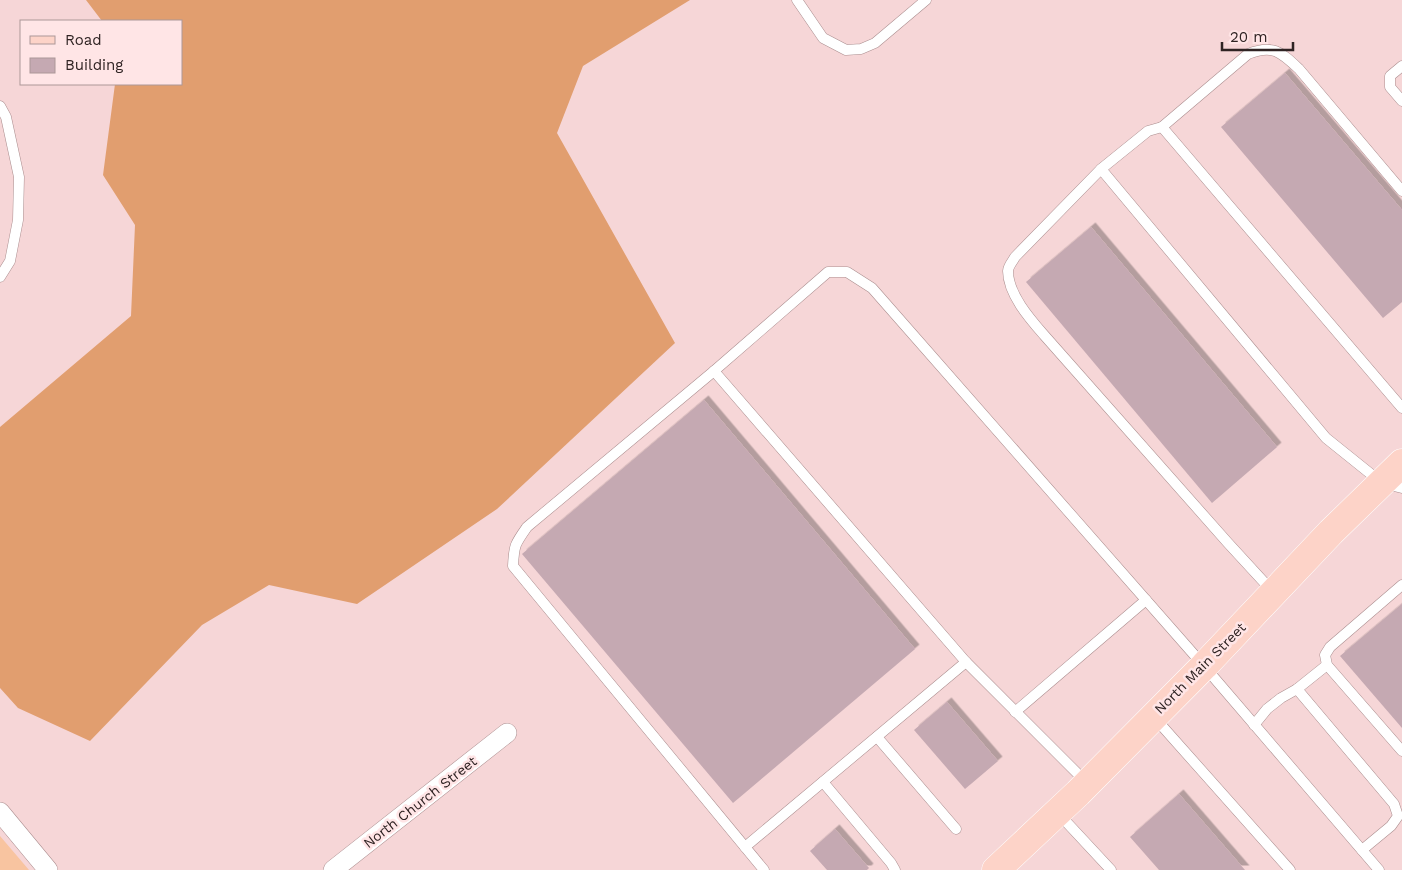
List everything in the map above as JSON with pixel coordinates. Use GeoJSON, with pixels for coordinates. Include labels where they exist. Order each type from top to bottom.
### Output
{"type":"FeatureCollection","features":[{"type":"Feature","properties":{"kind":"main road","name":"North Main Street"},"geometry":{"type":"LineString","coordinates":[[996,870],[1088,783],[1204,666],[1331,532],[1392,485],[1402,463]]}},
{"type":"Feature","properties":{"kind":"street","name":"North Church Street"},"geometry":{"type":"LineString","coordinates":[[333,870],[508,733]]}},
{"type":"Feature","properties":{"kind":"street"},"geometry":{"type":"LineString","coordinates":[[0,812],[48,870]]}},
{"type":"Feature","properties":{"kind":"lane"},"geometry":{"type":"LineString","coordinates":[[797,0],[823,38],[846,50],[861,49],[875,43],[926,0]]}},
{"type":"Feature","properties":{"kind":"lane"},"geometry":{"type":"LineString","coordinates":[[1274,593],[1228,544],[1021,307],[1011,284],[1008,269],[1015,257],[1100,169],[1148,131],[1162,127],[1248,54],[1261,48],[1275,51],[1286,57],[1299,69],[1402,191]]}},
{"type":"Feature","properties":{"kind":"lane"},"geometry":{"type":"LineString","coordinates":[[1402,66],[1390,76],[1390,87],[1402,101]]}},
{"type":"Feature","properties":{"kind":"lane"},"geometry":{"type":"LineString","coordinates":[[0,106],[6,117],[19,177],[18,220],[10,261],[0,277]]}},
{"type":"Feature","properties":{"kind":"lane"},"geometry":{"type":"LineString","coordinates":[[1162,127],[1402,408]]}},
{"type":"Feature","properties":{"kind":"lane"},"geometry":{"type":"LineString","coordinates":[[1100,169],[1326,438],[1392,485]]}},
{"type":"Feature","properties":{"kind":"lane"},"geometry":{"type":"LineString","coordinates":[[764,870],[513,566],[516,542],[527,527],[714,371],[828,272],[847,272],[872,288],[1204,666],[1378,870]]}},
{"type":"Feature","properties":{"kind":"lane"},"geometry":{"type":"LineString","coordinates":[[714,371],[966,662],[1088,783]]}},
{"type":"Feature","properties":{"kind":"lane"},"geometry":{"type":"LineString","coordinates":[[1402,585],[1330,647],[1325,655],[1327,665],[1402,752]]}},
{"type":"Feature","properties":{"kind":"lane"},"geometry":{"type":"LineString","coordinates":[[1015,712],[1146,600]]}},
{"type":"Feature","properties":{"kind":"lane"},"geometry":{"type":"LineString","coordinates":[[745,847],[966,662]]}},
{"type":"Feature","properties":{"kind":"lane"},"geometry":{"type":"LineString","coordinates":[[1254,725],[1267,709],[1297,689],[1327,665]]}},
{"type":"Feature","properties":{"kind":"lane"},"geometry":{"type":"LineString","coordinates":[[1297,689],[1394,804],[1398,816],[1391,826],[1362,850]]}},
{"type":"Feature","properties":{"kind":"lane"},"geometry":{"type":"LineString","coordinates":[[1153,716],[1290,870]]}},
{"type":"Feature","properties":{"kind":"lane"},"geometry":{"type":"LineString","coordinates":[[877,737],[956,828]]}},
{"type":"Feature","properties":{"kind":"lane"},"geometry":{"type":"LineString","coordinates":[[823,782],[895,870]]}},
{"type":"Feature","properties":{"kind":"lane"},"geometry":{"type":"LineString","coordinates":[[1057,812],[1111,870]]}},
{"type":"Feature","properties":{"kind":"shaded area"},"geometry":{"type":"Polygon","coordinates":[[[86,0],[690,0],[583,66],[557,133],[675,343],[497,509],[357,604],[269,585],[202,625],[90,741],[18,708],[0,688],[0,427],[131,316],[135,225],[103,175],[115,85],[182,85],[182,20],[101,20],[86,0]]]}},
{"type":"Feature","properties":{"kind":"shaded area"},"geometry":{"type":"Polygon","coordinates":[[[0,836],[29,870],[0,870],[0,836]]]}},
{"type":"Feature","properties":{"kind":"building"},"geometry":{"type":"Polygon","coordinates":[[[1285,73],[1402,210],[1402,302],[1383,318],[1221,127],[1285,73]]]}},
{"type":"Feature","properties":{"kind":"building"},"geometry":{"type":"Polygon","coordinates":[[[1091,227],[1277,447],[1212,503],[1026,282],[1091,227]]]}},
{"type":"Feature","properties":{"kind":"building"},"geometry":{"type":"Polygon","coordinates":[[[704,400],[915,649],[733,803],[522,554],[704,400]]]}},
{"type":"Feature","properties":{"kind":"building"},"geometry":{"type":"Polygon","coordinates":[[[1402,604],[1402,728],[1340,656],[1402,604]]]}},
{"type":"Feature","properties":{"kind":"building"},"geometry":{"type":"Polygon","coordinates":[[[947,702],[998,761],[965,789],[914,730],[947,702]]]}},
{"type":"Feature","properties":{"kind":"building"},"geometry":{"type":"Polygon","coordinates":[[[1179,794],[1245,870],[1159,870],[1130,837],[1179,794]]]}},
{"type":"Feature","properties":{"kind":"building"},"geometry":{"type":"Polygon","coordinates":[[[835,829],[869,868],[867,870],[827,870],[810,851],[835,829]]]}}]}
